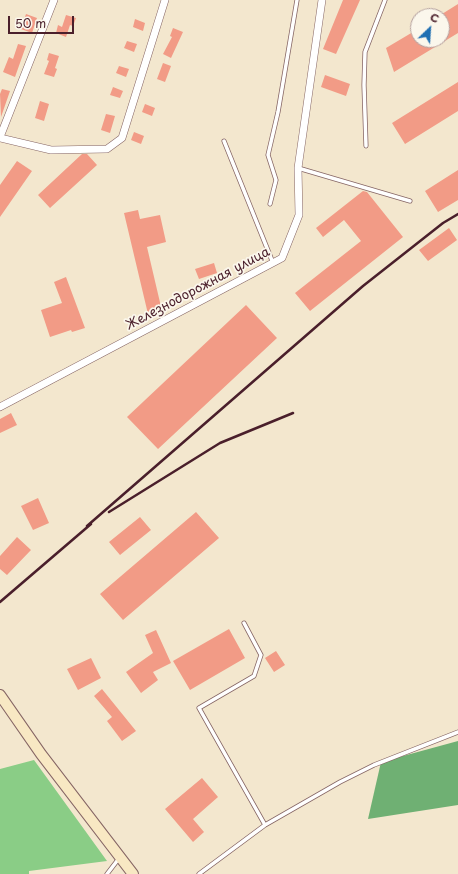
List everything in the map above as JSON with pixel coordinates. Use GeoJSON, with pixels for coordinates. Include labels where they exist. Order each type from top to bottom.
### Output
{"type":"FeatureCollection","features":[{"type":"Feature","properties":{"kind":"main road"},"geometry":{"type":"LineString","coordinates":[[0,697],[41,754],[133,874]]}},
{"type":"Feature","properties":{"kind":"street"},"geometry":{"type":"LineString","coordinates":[[54,0],[0,138],[51,150],[107,150],[122,138],[165,0]]}},
{"type":"Feature","properties":{"kind":"street","name":"Железнодорожная улица"},"geometry":{"type":"LineString","coordinates":[[0,407],[282,258],[299,214],[298,168],[322,0]]}},
{"type":"Feature","properties":{"kind":"lane"},"geometry":{"type":"LineString","coordinates":[[270,204],[276,180],[268,155],[278,112],[297,0]]}},
{"type":"Feature","properties":{"kind":"lane"},"geometry":{"type":"LineString","coordinates":[[366,146],[364,85],[365,52],[384,0]]}},
{"type":"Feature","properties":{"kind":"lane"},"geometry":{"type":"LineString","coordinates":[[224,141],[273,262]]}},
{"type":"Feature","properties":{"kind":"lane"},"geometry":{"type":"LineString","coordinates":[[298,168],[410,201]]}},
{"type":"Feature","properties":{"kind":"lane"},"geometry":{"type":"LineString","coordinates":[[244,623],[261,655],[254,676],[199,708],[265,825]]}},
{"type":"Feature","properties":{"kind":"lane"},"geometry":{"type":"LineString","coordinates":[[199,874],[265,825],[340,782],[374,765],[458,732]]}},
{"type":"Feature","properties":{"kind":"lane"},"geometry":{"type":"LineString","coordinates":[[107,874],[120,856]]}},
{"type":"Feature","properties":{"kind":"green space"},"geometry":{"type":"Polygon","coordinates":[[[458,741],[458,805],[368,819],[381,762],[458,741]]]}},
{"type":"Feature","properties":{"kind":"green space"},"geometry":{"type":"Polygon","coordinates":[[[34,760],[107,861],[29,871],[29,874],[0,874],[0,769],[34,760]]]}},
{"type":"Feature","properties":{"kind":"building"},"geometry":{"type":"Polygon","coordinates":[[[343,0],[360,0],[336,54],[323,49],[343,0]]]}},
{"type":"Feature","properties":{"kind":"building"},"geometry":{"type":"Polygon","coordinates":[[[458,4],[458,33],[450,38],[450,9],[458,4]]]}},
{"type":"Feature","properties":{"kind":"building"},"geometry":{"type":"Polygon","coordinates":[[[26,14],[37,18],[32,33],[21,29],[26,14]]]}},
{"type":"Feature","properties":{"kind":"building"},"geometry":{"type":"Polygon","coordinates":[[[66,15],[76,18],[73,26],[70,25],[66,37],[56,33],[58,25],[62,27],[66,15]]]}},
{"type":"Feature","properties":{"kind":"building"},"geometry":{"type":"Polygon","coordinates":[[[135,19],[145,23],[143,31],[133,27],[135,19]]]}},
{"type":"Feature","properties":{"kind":"building"},"geometry":{"type":"Polygon","coordinates":[[[173,28],[183,32],[171,58],[163,54],[172,37],[170,36],[173,28]]]}},
{"type":"Feature","properties":{"kind":"building"},"geometry":{"type":"Polygon","coordinates":[[[410,34],[410,48],[433,48],[394,72],[386,48],[410,34]]]}},
{"type":"Feature","properties":{"kind":"building"},"geometry":{"type":"Polygon","coordinates":[[[127,41],[137,44],[134,52],[124,48],[127,41]]]}},
{"type":"Feature","properties":{"kind":"building"},"geometry":{"type":"Polygon","coordinates":[[[18,44],[26,46],[15,77],[3,72],[9,57],[13,59],[18,44]]]}},
{"type":"Feature","properties":{"kind":"building"},"geometry":{"type":"Polygon","coordinates":[[[49,53],[59,56],[54,77],[44,74],[49,61],[47,60],[49,53]]]}},
{"type":"Feature","properties":{"kind":"building"},"geometry":{"type":"Polygon","coordinates":[[[163,63],[171,66],[165,82],[157,79],[163,63]]]}},
{"type":"Feature","properties":{"kind":"building"},"geometry":{"type":"Polygon","coordinates":[[[119,66],[129,69],[126,77],[116,73],[119,66]]]}},
{"type":"Feature","properties":{"kind":"building"},"geometry":{"type":"Polygon","coordinates":[[[325,75],[350,84],[346,96],[321,87],[325,75]]]}},
{"type":"Feature","properties":{"kind":"building"},"geometry":{"type":"Polygon","coordinates":[[[458,82],[458,111],[405,144],[392,123],[458,82]]]}},
{"type":"Feature","properties":{"kind":"building"},"geometry":{"type":"Polygon","coordinates":[[[113,87],[123,91],[120,98],[110,95],[113,87]]]}},
{"type":"Feature","properties":{"kind":"building"},"geometry":{"type":"Polygon","coordinates":[[[2,89],[10,91],[1,117],[0,94],[2,89]]]}},
{"type":"Feature","properties":{"kind":"building"},"geometry":{"type":"Polygon","coordinates":[[[40,101],[49,104],[44,121],[35,118],[40,101]]]}},
{"type":"Feature","properties":{"kind":"building"},"geometry":{"type":"Polygon","coordinates":[[[145,104],[155,108],[152,116],[142,112],[145,104]]]}},
{"type":"Feature","properties":{"kind":"building"},"geometry":{"type":"Polygon","coordinates":[[[106,114],[115,116],[110,133],[101,130],[106,114]]]}},
{"type":"Feature","properties":{"kind":"building"},"geometry":{"type":"Polygon","coordinates":[[[134,132],[144,136],[141,144],[131,140],[134,132]]]}},
{"type":"Feature","properties":{"kind":"building"},"geometry":{"type":"Polygon","coordinates":[[[82,154],[87,154],[97,165],[50,208],[38,195],[82,154]]]}},
{"type":"Feature","properties":{"kind":"building"},"geometry":{"type":"Polygon","coordinates":[[[17,161],[32,171],[0,217],[0,185],[17,161]]]}},
{"type":"Feature","properties":{"kind":"building"},"geometry":{"type":"Polygon","coordinates":[[[458,170],[458,200],[438,212],[425,191],[458,170]]]}},
{"type":"Feature","properties":{"kind":"building"},"geometry":{"type":"Polygon","coordinates":[[[363,191],[367,192],[403,237],[310,311],[295,293],[361,241],[344,220],[323,237],[316,228],[363,191]]]}},
{"type":"Feature","properties":{"kind":"building"},"geometry":{"type":"Polygon","coordinates":[[[138,210],[140,219],[160,215],[166,242],[147,247],[162,311],[148,314],[124,213],[138,210]]]}},
{"type":"Feature","properties":{"kind":"building"},"geometry":{"type":"Polygon","coordinates":[[[449,228],[457,240],[428,261],[419,250],[449,228]]]}},
{"type":"Feature","properties":{"kind":"building"},"geometry":{"type":"Polygon","coordinates":[[[214,263],[217,273],[199,279],[195,269],[214,263]]]}},
{"type":"Feature","properties":{"kind":"building"},"geometry":{"type":"Polygon","coordinates":[[[66,277],[85,328],[72,332],[71,330],[50,337],[41,310],[62,303],[54,282],[66,277]]]}},
{"type":"Feature","properties":{"kind":"building"},"geometry":{"type":"Polygon","coordinates":[[[246,305],[277,338],[158,449],[127,417],[246,305]]]}},
{"type":"Feature","properties":{"kind":"building"},"geometry":{"type":"Polygon","coordinates":[[[11,413],[17,425],[0,433],[0,419],[11,413]]]}},
{"type":"Feature","properties":{"kind":"building"},"geometry":{"type":"Polygon","coordinates":[[[38,498],[49,523],[33,530],[21,506],[38,498]]]}},
{"type":"Feature","properties":{"kind":"building"},"geometry":{"type":"Polygon","coordinates":[[[196,512],[219,538],[123,620],[100,594],[196,512]]]}},
{"type":"Feature","properties":{"kind":"building"},"geometry":{"type":"Polygon","coordinates":[[[140,517],[151,530],[120,555],[109,542],[140,517]]]}},
{"type":"Feature","properties":{"kind":"building"},"geometry":{"type":"Polygon","coordinates":[[[17,537],[31,550],[7,575],[0,569],[0,556],[17,537]]]}},
{"type":"Feature","properties":{"kind":"building"},"geometry":{"type":"Polygon","coordinates":[[[229,629],[245,658],[190,690],[173,661],[229,629]]]}},
{"type":"Feature","properties":{"kind":"building"},"geometry":{"type":"Polygon","coordinates":[[[156,630],[171,663],[153,672],[158,680],[141,693],[126,672],[153,653],[145,635],[156,630]]]}},
{"type":"Feature","properties":{"kind":"building"},"geometry":{"type":"Polygon","coordinates":[[[276,651],[285,665],[274,672],[265,658],[276,651]]]}},
{"type":"Feature","properties":{"kind":"building"},"geometry":{"type":"Polygon","coordinates":[[[91,658],[101,678],[78,690],[67,669],[91,658]]]}},
{"type":"Feature","properties":{"kind":"building"},"geometry":{"type":"Polygon","coordinates":[[[102,689],[136,731],[122,741],[107,721],[112,717],[94,696],[102,689]]]}},
{"type":"Feature","properties":{"kind":"building"},"geometry":{"type":"Polygon","coordinates":[[[202,778],[218,797],[193,819],[204,832],[193,842],[165,809],[202,778]]]}},
{"type":"Feature","properties":{"kind":"railway"},"geometry":{"type":"LineString","coordinates":[[87,526],[363,286],[443,223],[458,214]]}},
{"type":"Feature","properties":{"kind":"railway"},"geometry":{"type":"LineString","coordinates":[[109,512],[220,443],[293,413]]}},
{"type":"Feature","properties":{"kind":"railway"},"geometry":{"type":"LineString","coordinates":[[0,602],[91,524]]}}]}
